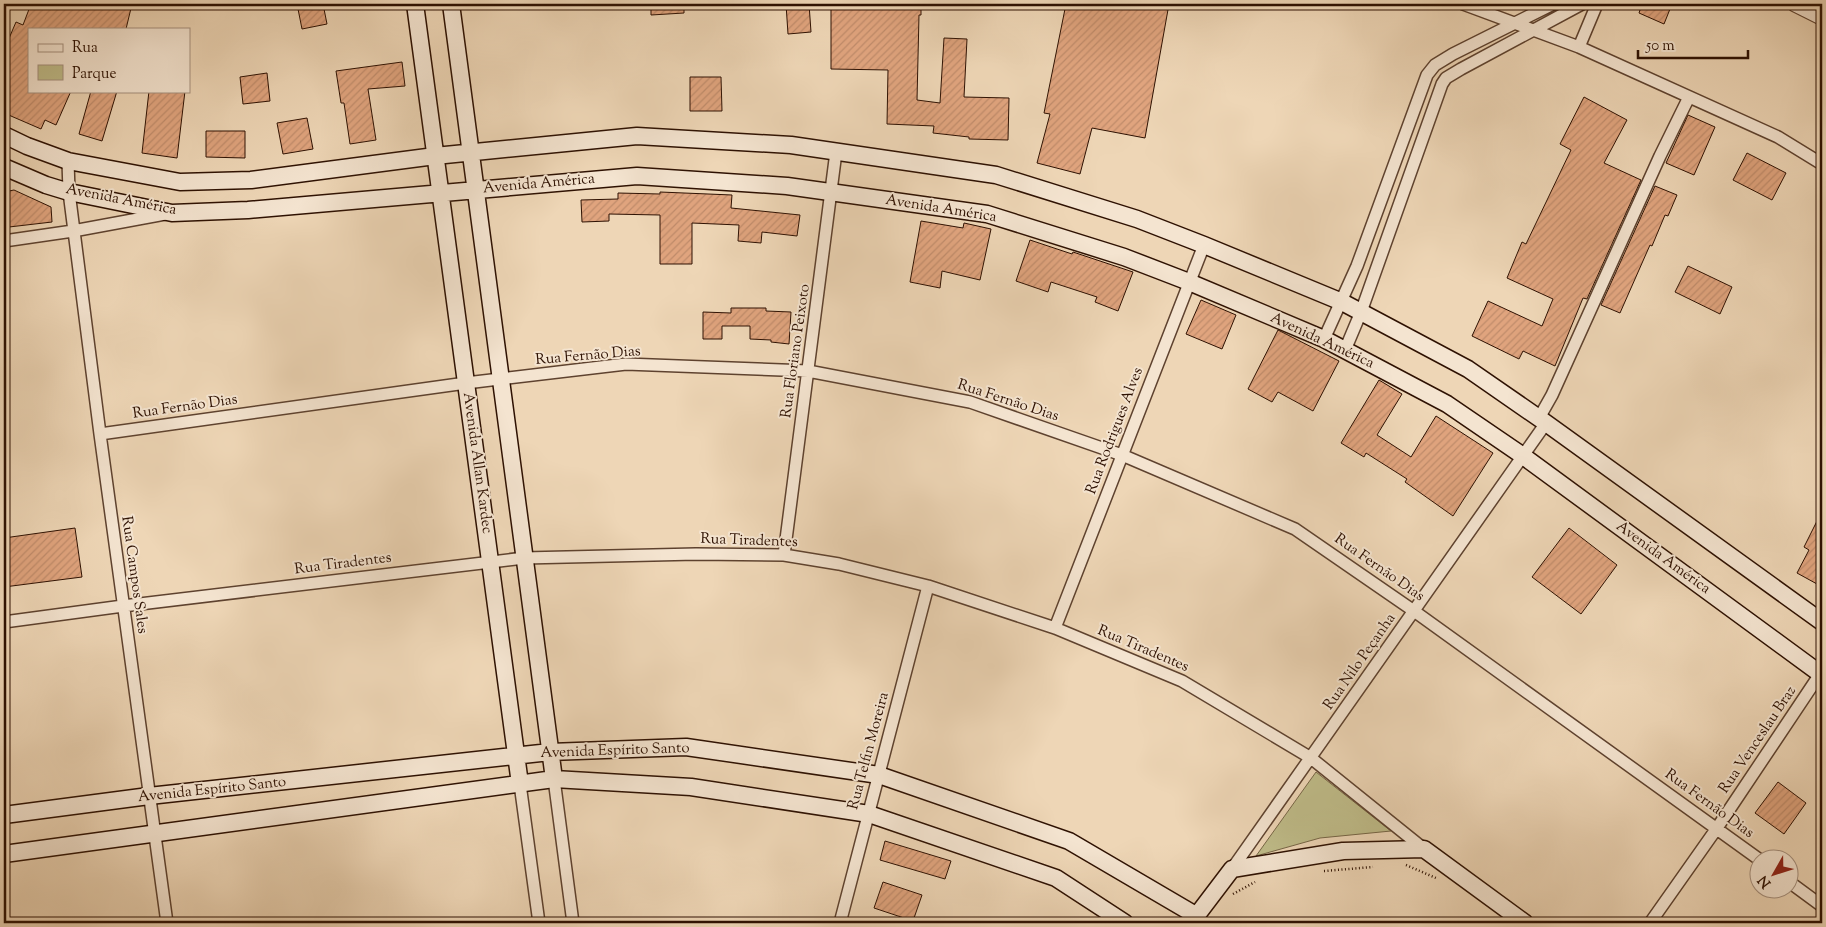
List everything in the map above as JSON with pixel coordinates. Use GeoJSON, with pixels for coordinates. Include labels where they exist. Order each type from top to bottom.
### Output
{"type":"FeatureCollection","features":[{"type":"Feature","properties":{"kind":"main road","name":"Avenida Allan Kardec"},"geometry":{"type":"LineString","coordinates":[[415,4],[520,784]]}},
{"type":"Feature","properties":{"kind":"main road"},"geometry":{"type":"LineString","coordinates":[[451,4],[554,779]]}},
{"type":"Feature","properties":{"kind":"main road","name":"Avenida América"},"geometry":{"type":"LineString","coordinates":[[4,135],[68,162],[180,182],[251,180],[435,156],[637,136],[791,145],[996,174],[1137,219],[1342,302],[1361,312],[1468,370],[1821,616]]}},
{"type":"Feature","properties":{"kind":"main road","name":"Avenida América"},"geometry":{"type":"LineString","coordinates":[[4,167],[68,192],[172,212],[248,210],[637,176],[787,186],[987,214],[1124,257],[1189,282],[1324,339],[1447,404],[1523,456],[1822,673]]}},
{"type":"Feature","properties":{"kind":"main road","name":"Avenida Espírito Santo"},"geometry":{"type":"LineString","coordinates":[[4,815],[149,796],[550,752],[686,747],[879,775],[1069,841],[1194,919]]}},
{"type":"Feature","properties":{"kind":"main road","name":"Avenida Espírito Santo"},"geometry":{"type":"LineString","coordinates":[[4,854],[554,779],[691,787],[868,814],[1056,878],[1125,923]]}},
{"type":"Feature","properties":{"kind":"main road"},"geometry":{"type":"LineString","coordinates":[[1194,919],[1232,869],[1344,850],[1424,849],[1525,923]]}},
{"type":"Feature","properties":{"kind":"street"},"geometry":{"type":"LineString","coordinates":[[1463,4],[1579,47],[1778,137],[1822,164]]}},
{"type":"Feature","properties":{"kind":"street"},"geometry":{"type":"LineString","coordinates":[[1324,339],[1357,266],[1427,75],[1435,65],[1453,54],[1553,4]]}},
{"type":"Feature","properties":{"kind":"street"},"geometry":{"type":"LineString","coordinates":[[1345,350],[1361,312],[1442,84],[1446,78],[1582,4]]}},
{"type":"Feature","properties":{"kind":"street"},"geometry":{"type":"LineString","coordinates":[[1579,47],[1597,4]]}},
{"type":"Feature","properties":{"kind":"street"},"geometry":{"type":"LineString","coordinates":[[1794,4],[1822,18]]}},
{"type":"Feature","properties":{"kind":"street","name":"Rua Nilo Peçanha"},"geometry":{"type":"LineString","coordinates":[[1232,869],[1523,456],[1542,420],[1660,156],[1689,97]]}},
{"type":"Feature","properties":{"kind":"street","name":"Rua Floriano Peixoto"},"geometry":{"type":"LineString","coordinates":[[784,555],[836,152]]}},
{"type":"Feature","properties":{"kind":"street","name":"Rua Campos Sales"},"geometry":{"type":"LineString","coordinates":[[68,162],[68,192],[166,923]]}},
{"type":"Feature","properties":{"kind":"street"},"geometry":{"type":"LineString","coordinates":[[4,241],[74,231],[172,212]]}},
{"type":"Feature","properties":{"kind":"street","name":"Rua Rodrigues Alves"},"geometry":{"type":"LineString","coordinates":[[1055,628],[1204,245]]}},
{"type":"Feature","properties":{"kind":"street","name":"Rua Fernão Dias"},"geometry":{"type":"LineString","coordinates":[[100,434],[466,383],[626,364],[808,371],[970,402],[1122,455],[1295,529],[1414,611],[1748,851]]}},
{"type":"Feature","properties":{"kind":"street","name":"Rua Tiradentes"},"geometry":{"type":"LineString","coordinates":[[4,622],[524,558],[696,554],[784,555],[839,564],[928,586],[1055,628],[1182,681],[1311,758],[1424,849]]}},
{"type":"Feature","properties":{"kind":"street","name":"Rua Telfin Moreira"},"geometry":{"type":"LineString","coordinates":[[840,923],[928,586]]}},
{"type":"Feature","properties":{"kind":"street","name":"Rua Venceslau Braz"},"geometry":{"type":"LineString","coordinates":[[1650,923],[1822,673]]}},
{"type":"Feature","properties":{"kind":"street"},"geometry":{"type":"LineString","coordinates":[[554,779],[573,923]]}},
{"type":"Feature","properties":{"kind":"street","name":"Avenida Allan Kardec"},"geometry":{"type":"LineString","coordinates":[[520,784],[539,923]]}},
{"type":"Feature","properties":{"kind":"street"},"geometry":{"type":"LineString","coordinates":[[1798,888],[1822,906]]}},
{"type":"Feature","properties":{"kind":"path"},"geometry":{"type":"LineString","coordinates":[[1405,865],[1439,879]]}},
{"type":"Feature","properties":{"kind":"path"},"geometry":{"type":"LineString","coordinates":[[1316,872],[1375,867]]}},
{"type":"Feature","properties":{"kind":"path"},"geometry":{"type":"LineString","coordinates":[[1229,896],[1248,885],[1262,880]]}},
{"type":"Feature","properties":{"kind":"green space"},"geometry":{"type":"Polygon","coordinates":[[[1316,772],[1391,831],[1320,838],[1256,856],[1316,772]]]}},
{"type":"Feature","properties":{"kind":"building"},"geometry":{"type":"Polygon","coordinates":[[[31,4],[132,4],[126,28],[28,28],[28,92],[71,92],[56,125],[45,120],[41,129],[4,113],[4,50],[16,22],[23,25],[31,4]]]}},
{"type":"Feature","properties":{"kind":"building"},"geometry":{"type":"Polygon","coordinates":[[[297,4],[323,4],[327,24],[302,29],[297,4]]]}},
{"type":"Feature","properties":{"kind":"building"},"geometry":{"type":"Polygon","coordinates":[[[651,4],[684,4],[684,13],[651,15],[651,4]]]}},
{"type":"Feature","properties":{"kind":"building"},"geometry":{"type":"Polygon","coordinates":[[[786,4],[809,4],[811,32],[788,34],[786,4]]]}},
{"type":"Feature","properties":{"kind":"building"},"geometry":{"type":"Polygon","coordinates":[[[831,4],[921,4],[921,15],[919,15],[917,100],[940,103],[944,38],[967,39],[964,97],[1009,98],[1008,140],[969,139],[969,137],[933,133],[934,126],[887,124],[888,70],[831,69],[831,4]]]}},
{"type":"Feature","properties":{"kind":"building"},"geometry":{"type":"Polygon","coordinates":[[[1066,4],[1169,4],[1145,138],[1092,128],[1080,174],[1037,163],[1050,114],[1044,113],[1066,4]]]}},
{"type":"Feature","properties":{"kind":"building"},"geometry":{"type":"Polygon","coordinates":[[[1642,4],[1672,4],[1664,24],[1639,13],[1642,4]]]}},
{"type":"Feature","properties":{"kind":"building"},"geometry":{"type":"Polygon","coordinates":[[[402,62],[405,86],[368,89],[376,140],[350,144],[344,103],[341,103],[336,71],[402,62]]]}},
{"type":"Feature","properties":{"kind":"building"},"geometry":{"type":"Polygon","coordinates":[[[267,73],[270,101],[243,104],[240,77],[267,73]]]}},
{"type":"Feature","properties":{"kind":"building"},"geometry":{"type":"Polygon","coordinates":[[[690,77],[721,77],[722,111],[690,111],[690,77]]]}},
{"type":"Feature","properties":{"kind":"building"},"geometry":{"type":"Polygon","coordinates":[[[91,92],[117,92],[102,141],[79,134],[91,92]]]}},
{"type":"Feature","properties":{"kind":"building"},"geometry":{"type":"Polygon","coordinates":[[[149,92],[185,92],[177,158],[142,153],[149,92]]]}},
{"type":"Feature","properties":{"kind":"building"},"geometry":{"type":"Polygon","coordinates":[[[1584,97],[1627,120],[1604,163],[1641,180],[1587,299],[1583,298],[1555,366],[1523,351],[1519,359],[1472,336],[1488,301],[1542,326],[1553,299],[1507,278],[1522,242],[1526,244],[1571,150],[1560,144],[1584,97]]]}},
{"type":"Feature","properties":{"kind":"building"},"geometry":{"type":"Polygon","coordinates":[[[1688,115],[1715,127],[1694,175],[1666,163],[1688,115]]]}},
{"type":"Feature","properties":{"kind":"building"},"geometry":{"type":"Polygon","coordinates":[[[307,118],[313,149],[283,154],[277,123],[307,118]]]}},
{"type":"Feature","properties":{"kind":"building"},"geometry":{"type":"Polygon","coordinates":[[[206,131],[245,131],[245,158],[206,157],[206,131]]]}},
{"type":"Feature","properties":{"kind":"building"},"geometry":{"type":"Polygon","coordinates":[[[1747,153],[1786,173],[1772,200],[1733,180],[1747,153]]]}},
{"type":"Feature","properties":{"kind":"building"},"geometry":{"type":"Polygon","coordinates":[[[1655,186],[1677,195],[1668,216],[1665,215],[1652,246],[1650,245],[1620,313],[1601,305],[1655,186]]]}},
{"type":"Feature","properties":{"kind":"building"},"geometry":{"type":"Polygon","coordinates":[[[14,190],[51,207],[52,222],[9,227],[4,192],[14,190]]]}},
{"type":"Feature","properties":{"kind":"building"},"geometry":{"type":"Polygon","coordinates":[[[660,192],[732,195],[731,208],[800,215],[797,236],[762,232],[761,243],[738,241],[739,225],[692,223],[692,264],[660,264],[660,215],[609,214],[609,221],[582,222],[581,200],[618,199],[618,193],[660,194],[660,192]]]}},
{"type":"Feature","properties":{"kind":"building"},"geometry":{"type":"Polygon","coordinates":[[[921,221],[963,228],[964,223],[991,229],[980,280],[942,271],[940,288],[910,282],[921,221]]]}},
{"type":"Feature","properties":{"kind":"building"},"geometry":{"type":"Polygon","coordinates":[[[1030,240],[1133,272],[1118,311],[1095,302],[1097,297],[1051,282],[1048,292],[1016,281],[1030,240]]]}},
{"type":"Feature","properties":{"kind":"building"},"geometry":{"type":"Polygon","coordinates":[[[1688,266],[1732,287],[1720,314],[1675,292],[1688,266]]]}},
{"type":"Feature","properties":{"kind":"building"},"geometry":{"type":"Polygon","coordinates":[[[1201,300],[1236,315],[1222,349],[1186,334],[1201,300]]]}},
{"type":"Feature","properties":{"kind":"building"},"geometry":{"type":"Polygon","coordinates":[[[731,308],[766,308],[766,311],[791,312],[789,344],[771,342],[771,340],[750,339],[750,326],[722,326],[722,339],[703,339],[703,312],[731,313],[731,308]]]}},
{"type":"Feature","properties":{"kind":"building"},"geometry":{"type":"Polygon","coordinates":[[[1278,330],[1339,361],[1313,411],[1278,392],[1272,402],[1248,389],[1278,330]]]}},
{"type":"Feature","properties":{"kind":"building"},"geometry":{"type":"Polygon","coordinates":[[[1379,380],[1402,394],[1377,435],[1411,457],[1436,416],[1493,453],[1453,516],[1405,482],[1407,479],[1366,453],[1364,457],[1341,443],[1379,380]]]}},
{"type":"Feature","properties":{"kind":"building"},"geometry":{"type":"Polygon","coordinates":[[[1822,511],[1822,574],[1817,584],[1797,573],[1809,550],[1804,547],[1822,511]]]}},
{"type":"Feature","properties":{"kind":"building"},"geometry":{"type":"Polygon","coordinates":[[[75,528],[82,577],[4,587],[4,538],[75,528]]]}},
{"type":"Feature","properties":{"kind":"building"},"geometry":{"type":"Polygon","coordinates":[[[1569,528],[1617,565],[1581,614],[1532,577],[1569,528]]]}},
{"type":"Feature","properties":{"kind":"building"},"geometry":{"type":"Polygon","coordinates":[[[1778,782],[1806,803],[1784,834],[1755,813],[1778,782]]]}},
{"type":"Feature","properties":{"kind":"building"},"geometry":{"type":"Polygon","coordinates":[[[885,841],[951,861],[945,879],[880,860],[885,841]]]}},
{"type":"Feature","properties":{"kind":"building"},"geometry":{"type":"Polygon","coordinates":[[[883,882],[922,895],[913,921],[874,908],[883,882]]]}}]}
